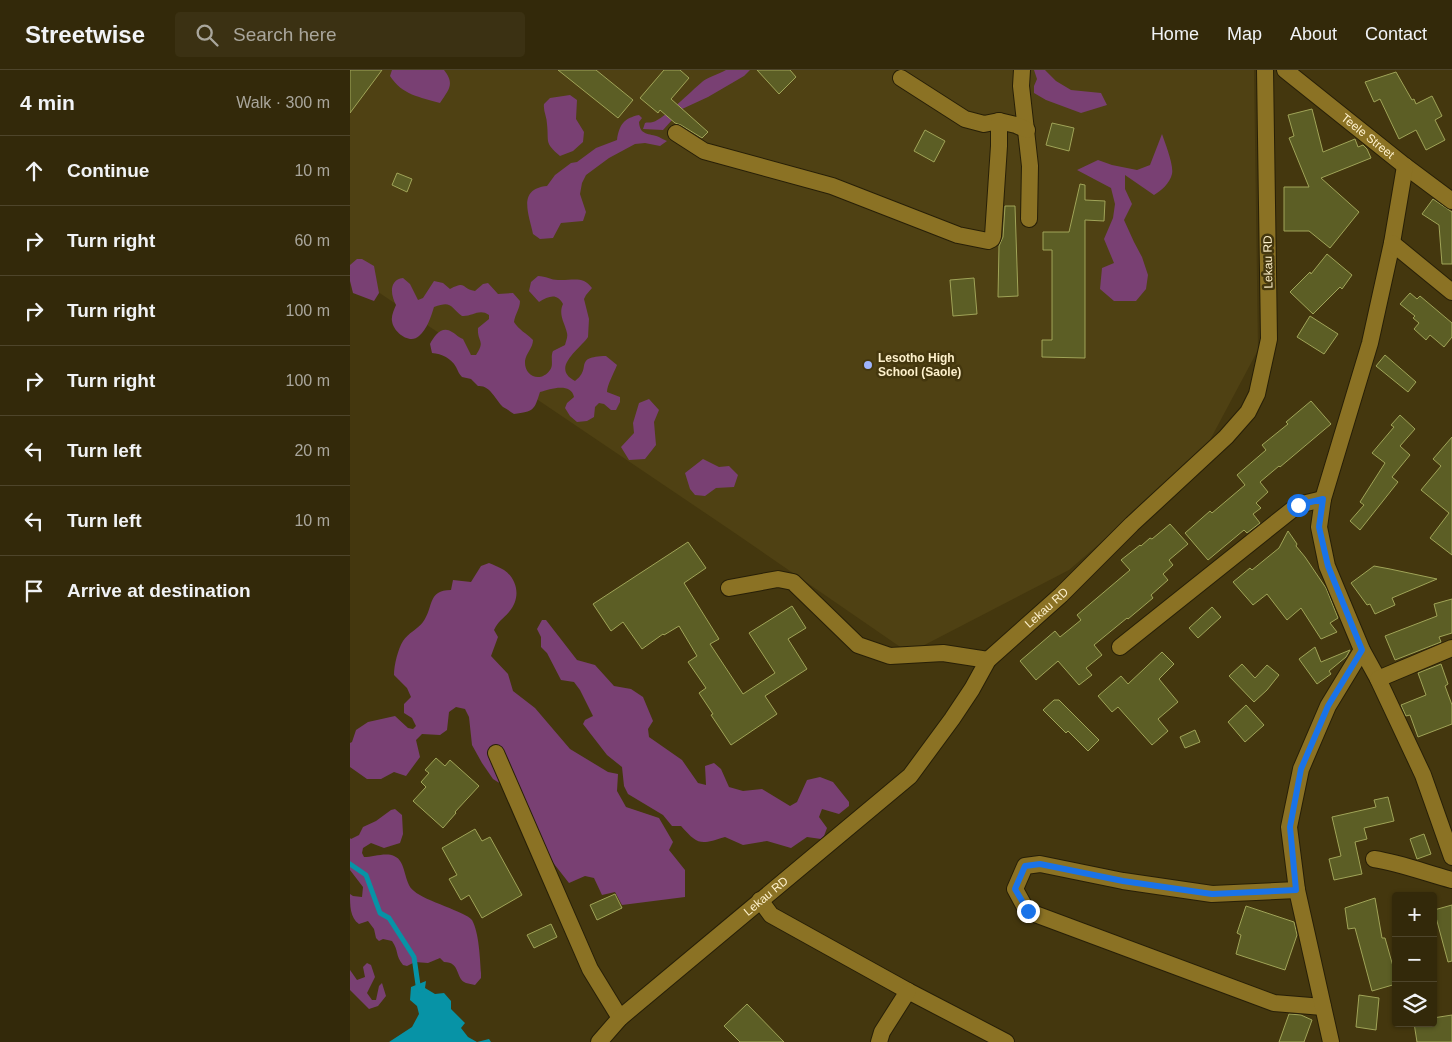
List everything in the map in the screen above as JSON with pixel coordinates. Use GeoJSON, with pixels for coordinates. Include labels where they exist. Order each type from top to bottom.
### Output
{"type":"FeatureCollection","features":[{"type":"Feature","properties":{"kind":"street"},"geometry":{"type":"LineString","coordinates":[[1022,70],[1021,86],[1030,166],[1029,219]]}},
{"type":"Feature","properties":{"kind":"street","name":"Lekau RD"},"geometry":{"type":"LineString","coordinates":[[598,1042],[620,1018],[910,776],[952,719],[988,660],[1060,595],[1132,524],[1226,437],[1248,412],[1257,394],[1269,339],[1264,70]]}},
{"type":"Feature","properties":{"kind":"street","name":"Teele Street"},"geometry":{"type":"LineString","coordinates":[[1285,70],[1452,201]]}},
{"type":"Feature","properties":{"kind":"street"},"geometry":{"type":"LineString","coordinates":[[901,78],[965,119],[984,124],[999,122],[1016,125],[1027,130]]}},
{"type":"Feature","properties":{"kind":"street"},"geometry":{"type":"LineString","coordinates":[[676,133],[704,151],[832,186],[958,235],[988,241],[993,236],[999,122]]}},
{"type":"Feature","properties":{"kind":"street"},"geometry":{"type":"LineString","coordinates":[[1405,166],[1392,243],[1370,343],[1323,499],[1319,527],[1328,566],[1362,650],[1378,679],[1423,775],[1452,857]]}},
{"type":"Feature","properties":{"kind":"street"},"geometry":{"type":"LineString","coordinates":[[1392,243],[1452,292]]}},
{"type":"Feature","properties":{"kind":"street"},"geometry":{"type":"LineString","coordinates":[[1120,647],[1298,505],[1323,499]]}},
{"type":"Feature","properties":{"kind":"street"},"geometry":{"type":"LineString","coordinates":[[729,588],[778,579],[794,582],[858,645],[890,656],[943,653],[988,660]]}},
{"type":"Feature","properties":{"kind":"street"},"geometry":{"type":"LineString","coordinates":[[1378,679],[1452,648]]}},
{"type":"Feature","properties":{"kind":"street"},"geometry":{"type":"LineString","coordinates":[[1331,1042],[1296,890],[1290,827],[1301,769],[1328,706],[1362,650]]}},
{"type":"Feature","properties":{"kind":"street"},"geometry":{"type":"LineString","coordinates":[[496,754],[590,969],[620,1018]]}},
{"type":"Feature","properties":{"kind":"street"},"geometry":{"type":"LineString","coordinates":[[1374,859],[1391,862],[1452,880]]}},
{"type":"Feature","properties":{"kind":"street"},"geometry":{"type":"LineString","coordinates":[[1296,890],[1212,894],[1123,881],[1040,864],[1025,866],[1015,889],[1028,911],[1274,1003],[1323,1007]]}},
{"type":"Feature","properties":{"kind":"street"},"geometry":{"type":"LineString","coordinates":[[760,900],[771,916],[1006,1042]]}},
{"type":"Feature","properties":{"kind":"street"},"geometry":{"type":"LineString","coordinates":[[879,1042],[882,1032],[908,991]]}},
{"type":"Feature","properties":{"kind":"shaded area","name":"Lesotho High School (Saole)"},"geometry":{"type":"Polygon","coordinates":[[[350,70],[1254,70],[1258,350],[1202,455],[1069,570],[909,653],[350,273],[350,70]]]}},
{"type":"Feature","properties":{"kind":"shaded area"},"geometry":{"type":"Polygon","coordinates":[[[392,70],[444,70],[449,79],[450,86],[440,103],[425,99],[400,87],[390,76],[392,70]]]}},
{"type":"Feature","properties":{"kind":"shaded area"},"geometry":{"type":"Polygon","coordinates":[[[726,70],[750,70],[744,76],[708,97],[682,109],[663,130],[643,129],[645,123],[653,122],[664,116],[704,80],[726,70]]]}},
{"type":"Feature","properties":{"kind":"shaded area"},"geometry":{"type":"Polygon","coordinates":[[[1034,70],[1045,70],[1056,81],[1071,90],[1101,93],[1107,105],[1081,113],[1046,100],[1034,93],[1037,79],[1034,70]]]}},
{"type":"Feature","properties":{"kind":"shaded area"},"geometry":{"type":"Polygon","coordinates":[[[570,95],[577,100],[576,119],[584,132],[583,142],[573,151],[560,156],[548,142],[544,104],[550,98],[570,95]]]}},
{"type":"Feature","properties":{"kind":"shaded area"},"geometry":{"type":"Polygon","coordinates":[[[639,115],[642,118],[639,122],[643,132],[667,141],[660,146],[645,143],[635,144],[609,158],[586,175],[582,183],[580,194],[586,212],[583,221],[561,223],[553,238],[540,239],[533,234],[527,204],[528,197],[532,192],[547,186],[555,175],[571,163],[577,162],[596,148],[617,140],[623,123],[639,115]]]}},
{"type":"Feature","properties":{"kind":"shaded area"},"geometry":{"type":"Polygon","coordinates":[[[1162,134],[1172,165],[1171,177],[1165,186],[1154,195],[1125,175],[1125,189],[1132,204],[1124,220],[1142,257],[1148,275],[1146,289],[1136,301],[1114,301],[1100,289],[1102,268],[1114,263],[1104,239],[1113,218],[1115,204],[1111,188],[1077,170],[1098,160],[1137,170],[1150,165],[1162,134]]]}},
{"type":"Feature","properties":{"kind":"shaded area"},"geometry":{"type":"Polygon","coordinates":[[[357,259],[362,259],[374,266],[379,293],[374,301],[353,293],[350,281],[350,265],[357,259]]]}},
{"type":"Feature","properties":{"kind":"shaded area"},"geometry":{"type":"Polygon","coordinates":[[[538,276],[555,280],[581,280],[585,281],[592,288],[584,299],[589,319],[588,337],[569,359],[565,370],[568,376],[575,381],[583,372],[584,364],[589,358],[606,356],[617,365],[607,389],[607,392],[620,397],[616,410],[611,410],[604,404],[599,403],[595,407],[594,417],[587,421],[577,422],[565,408],[567,403],[574,397],[572,392],[569,389],[560,388],[540,392],[532,409],[514,414],[503,407],[486,388],[478,386],[471,379],[462,377],[449,359],[443,355],[432,353],[430,344],[436,335],[439,332],[448,330],[463,339],[471,355],[476,355],[481,344],[478,328],[489,319],[489,315],[485,313],[462,316],[448,304],[434,307],[424,330],[419,336],[411,339],[402,336],[393,325],[392,317],[396,305],[392,289],[398,279],[403,278],[410,284],[418,300],[423,298],[434,281],[443,283],[450,289],[462,285],[475,291],[483,284],[488,283],[498,294],[513,293],[520,301],[514,322],[533,340],[525,361],[525,367],[530,374],[538,377],[542,376],[551,368],[553,351],[565,345],[567,334],[562,315],[563,304],[561,301],[558,298],[552,297],[539,302],[529,291],[531,282],[538,276]]]}},
{"type":"Feature","properties":{"kind":"shaded area"},"geometry":{"type":"Polygon","coordinates":[[[649,399],[659,410],[654,422],[656,445],[645,459],[629,460],[621,447],[634,433],[633,423],[639,403],[649,399]]]}},
{"type":"Feature","properties":{"kind":"shaded area"},"geometry":{"type":"Polygon","coordinates":[[[703,459],[719,467],[729,466],[738,475],[734,487],[716,488],[705,496],[695,495],[690,489],[685,473],[703,459]]]}},
{"type":"Feature","properties":{"kind":"shaded area"},"geometry":{"type":"Polygon","coordinates":[[[489,563],[509,574],[516,590],[513,607],[494,630],[498,637],[491,656],[508,674],[513,691],[535,708],[570,749],[608,772],[618,774],[617,791],[626,807],[659,818],[673,842],[669,850],[685,870],[685,897],[622,905],[615,892],[602,895],[594,878],[585,876],[569,883],[540,846],[509,789],[493,779],[482,763],[472,745],[469,717],[465,709],[456,707],[449,712],[447,730],[440,735],[422,734],[416,740],[420,757],[406,776],[394,772],[381,779],[367,779],[350,767],[350,743],[356,730],[368,722],[395,716],[408,728],[413,729],[416,726],[412,718],[404,713],[404,704],[411,697],[407,688],[394,675],[401,644],[423,622],[434,596],[443,591],[451,590],[453,580],[471,582],[481,566],[489,563]]]}},
{"type":"Feature","properties":{"kind":"shaded area"},"geometry":{"type":"Polygon","coordinates":[[[542,620],[546,620],[577,660],[595,665],[614,686],[631,689],[643,697],[653,721],[648,729],[649,737],[682,760],[698,783],[706,785],[705,766],[714,763],[721,769],[729,787],[743,791],[762,789],[790,806],[797,802],[807,780],[820,777],[833,782],[849,802],[849,806],[839,814],[822,809],[819,817],[827,828],[824,836],[821,839],[807,837],[791,848],[767,841],[743,845],[725,837],[700,842],[681,826],[672,826],[663,815],[628,794],[624,786],[622,767],[607,755],[583,724],[585,720],[593,716],[574,682],[561,680],[547,653],[541,647],[541,637],[537,629],[542,620]]]}},
{"type":"Feature","properties":{"kind":"shaded area"},"geometry":{"type":"Polygon","coordinates":[[[395,809],[402,815],[403,834],[400,843],[384,848],[371,843],[363,848],[362,853],[364,857],[394,856],[401,862],[408,883],[414,891],[472,920],[478,938],[481,973],[481,978],[475,985],[463,981],[453,965],[444,962],[440,958],[428,963],[415,962],[407,966],[403,965],[392,941],[383,939],[379,941],[368,921],[359,924],[352,915],[350,894],[362,897],[363,887],[350,870],[350,838],[359,835],[363,827],[395,809]]]}},
{"type":"Feature","properties":{"kind":"shaded area"},"geometry":{"type":"Polygon","coordinates":[[[367,963],[371,965],[375,977],[367,993],[372,1000],[376,1000],[379,986],[382,983],[386,996],[378,1006],[369,1009],[350,990],[350,970],[357,980],[365,977],[363,967],[367,963]]]}},
{"type":"Feature","properties":{"kind":"water"},"geometry":{"type":"Polygon","coordinates":[[[426,981],[425,988],[435,994],[444,993],[451,1001],[451,1009],[465,1023],[461,1028],[468,1037],[477,1042],[389,1042],[412,1027],[419,1014],[417,1006],[410,1000],[411,987],[426,981]]]}},
{"type":"Feature","properties":{"kind":"water"},"geometry":{"type":"Polygon","coordinates":[[[489,1039],[491,1042],[477,1042],[489,1039]]]}},
{"type":"Feature","properties":{"kind":"building"},"geometry":{"type":"Polygon","coordinates":[[[350,70],[382,70],[350,113],[350,70]]]}},
{"type":"Feature","properties":{"kind":"building"},"geometry":{"type":"Polygon","coordinates":[[[558,70],[596,70],[633,100],[618,118],[558,70]]]}},
{"type":"Feature","properties":{"kind":"building"},"geometry":{"type":"Polygon","coordinates":[[[664,70],[680,70],[689,78],[671,99],[708,132],[702,138],[675,123],[660,110],[658,113],[640,98],[664,70]]]}},
{"type":"Feature","properties":{"kind":"building"},"geometry":{"type":"Polygon","coordinates":[[[757,70],[790,70],[796,77],[779,94],[757,70]]]}},
{"type":"Feature","properties":{"kind":"building"},"geometry":{"type":"Polygon","coordinates":[[[1396,72],[1416,104],[1432,96],[1442,116],[1435,120],[1445,140],[1426,150],[1416,130],[1399,139],[1380,99],[1374,102],[1365,82],[1396,72]]]}},
{"type":"Feature","properties":{"kind":"building"},"geometry":{"type":"Polygon","coordinates":[[[1312,109],[1323,152],[1355,139],[1358,147],[1363,145],[1371,158],[1321,178],[1359,212],[1330,248],[1309,231],[1284,231],[1284,187],[1309,187],[1289,138],[1294,136],[1288,115],[1312,109]]]}},
{"type":"Feature","properties":{"kind":"building"},"geometry":{"type":"Polygon","coordinates":[[[1052,123],[1074,128],[1069,151],[1046,145],[1052,123]]]}},
{"type":"Feature","properties":{"kind":"building"},"geometry":{"type":"Polygon","coordinates":[[[925,130],[945,141],[934,162],[914,151],[925,130]]]}},
{"type":"Feature","properties":{"kind":"building"},"geometry":{"type":"Polygon","coordinates":[[[397,173],[412,179],[407,192],[392,185],[397,173]]]}},
{"type":"Feature","properties":{"kind":"building"},"geometry":{"type":"Polygon","coordinates":[[[1080,184],[1085,185],[1085,200],[1105,201],[1104,221],[1085,220],[1085,358],[1042,357],[1042,340],[1052,340],[1052,250],[1043,250],[1043,232],[1069,232],[1080,184]]]}},
{"type":"Feature","properties":{"kind":"building"},"geometry":{"type":"Polygon","coordinates":[[[1433,199],[1452,212],[1452,264],[1442,264],[1439,225],[1422,214],[1433,199]]]}},
{"type":"Feature","properties":{"kind":"building"},"geometry":{"type":"Polygon","coordinates":[[[1005,206],[1015,206],[1018,296],[998,297],[999,246],[1003,237],[1005,206]]]}},
{"type":"Feature","properties":{"kind":"building"},"geometry":{"type":"Polygon","coordinates":[[[1327,254],[1352,275],[1342,289],[1340,287],[1313,314],[1290,292],[1310,272],[1311,274],[1327,254]]]}},
{"type":"Feature","properties":{"kind":"building"},"geometry":{"type":"Polygon","coordinates":[[[974,278],[977,314],[953,316],[950,280],[974,278]]]}},
{"type":"Feature","properties":{"kind":"building"},"geometry":{"type":"Polygon","coordinates":[[[1410,293],[1417,299],[1420,296],[1452,323],[1452,337],[1444,347],[1430,335],[1426,340],[1414,329],[1419,323],[1413,318],[1415,316],[1400,304],[1410,293]]]}},
{"type":"Feature","properties":{"kind":"building"},"geometry":{"type":"Polygon","coordinates":[[[1310,316],[1338,334],[1324,354],[1297,337],[1310,316]]]}},
{"type":"Feature","properties":{"kind":"building"},"geometry":{"type":"Polygon","coordinates":[[[1385,355],[1416,382],[1408,392],[1376,366],[1385,355]]]}},
{"type":"Feature","properties":{"kind":"building"},"geometry":{"type":"Polygon","coordinates":[[[1311,401],[1331,424],[1260,482],[1268,492],[1256,503],[1261,508],[1253,514],[1260,523],[1247,533],[1244,530],[1208,560],[1185,533],[1210,511],[1212,513],[1245,485],[1237,475],[1266,450],[1262,445],[1288,424],[1286,422],[1311,401]]]}},
{"type":"Feature","properties":{"kind":"building"},"geometry":{"type":"Polygon","coordinates":[[[1400,415],[1415,429],[1400,446],[1410,455],[1392,477],[1398,482],[1360,530],[1350,521],[1364,505],[1360,502],[1385,463],[1372,453],[1394,427],[1391,425],[1400,415]]]}},
{"type":"Feature","properties":{"kind":"building"},"geometry":{"type":"Polygon","coordinates":[[[1452,437],[1452,555],[1430,538],[1449,513],[1421,490],[1441,466],[1433,459],[1452,437]]]}},
{"type":"Feature","properties":{"kind":"building"},"geometry":{"type":"Polygon","coordinates":[[[1170,524],[1188,544],[1169,560],[1173,565],[1163,574],[1168,580],[1151,595],[1153,598],[1094,645],[1102,655],[1086,668],[1092,675],[1079,685],[1058,661],[1036,680],[1020,661],[1055,631],[1060,637],[1081,620],[1077,615],[1130,570],[1121,560],[1170,524]]]}},
{"type":"Feature","properties":{"kind":"building"},"geometry":{"type":"Polygon","coordinates":[[[1288,531],[1297,544],[1296,546],[1326,588],[1338,618],[1330,623],[1337,632],[1321,639],[1301,608],[1287,620],[1267,594],[1253,605],[1233,582],[1250,568],[1252,570],[1279,548],[1288,531]]]}},
{"type":"Feature","properties":{"kind":"building"},"geometry":{"type":"Polygon","coordinates":[[[688,542],[706,568],[684,583],[719,639],[710,644],[743,694],[775,673],[749,633],[792,606],[806,628],[788,639],[807,669],[765,696],[777,714],[731,745],[699,693],[706,688],[688,662],[697,656],[679,626],[663,634],[642,649],[623,622],[611,631],[593,604],[688,542]]]}},
{"type":"Feature","properties":{"kind":"building"},"geometry":{"type":"Polygon","coordinates":[[[1374,566],[1437,579],[1392,598],[1395,605],[1375,614],[1370,604],[1367,605],[1351,583],[1374,566]]]}},
{"type":"Feature","properties":{"kind":"building"},"geometry":{"type":"Polygon","coordinates":[[[1452,599],[1452,633],[1439,637],[1441,642],[1395,660],[1385,636],[1437,616],[1434,604],[1452,599]]]}},
{"type":"Feature","properties":{"kind":"building"},"geometry":{"type":"Polygon","coordinates":[[[1212,607],[1221,617],[1198,638],[1189,628],[1212,607]]]}},
{"type":"Feature","properties":{"kind":"building"},"geometry":{"type":"Polygon","coordinates":[[[1315,647],[1321,662],[1350,650],[1346,657],[1329,671],[1331,674],[1317,684],[1299,659],[1315,647]]]}},
{"type":"Feature","properties":{"kind":"building"},"geometry":{"type":"Polygon","coordinates":[[[1162,652],[1174,664],[1159,679],[1178,702],[1158,719],[1168,731],[1152,745],[1118,707],[1112,712],[1098,696],[1121,676],[1128,684],[1162,652]]]}},
{"type":"Feature","properties":{"kind":"building"},"geometry":{"type":"Polygon","coordinates":[[[1242,664],[1255,678],[1267,665],[1279,675],[1254,702],[1229,676],[1242,664]]]}},
{"type":"Feature","properties":{"kind":"building"},"geometry":{"type":"Polygon","coordinates":[[[1441,664],[1448,684],[1445,686],[1452,705],[1452,724],[1418,737],[1410,715],[1406,716],[1401,705],[1426,695],[1418,673],[1441,664]]]}},
{"type":"Feature","properties":{"kind":"building"},"geometry":{"type":"Polygon","coordinates":[[[1054,700],[1059,700],[1099,740],[1088,751],[1068,731],[1066,733],[1043,710],[1054,700]]]}},
{"type":"Feature","properties":{"kind":"building"},"geometry":{"type":"Polygon","coordinates":[[[1246,705],[1264,725],[1245,742],[1228,722],[1246,705]]]}},
{"type":"Feature","properties":{"kind":"building"},"geometry":{"type":"Polygon","coordinates":[[[1195,730],[1200,742],[1185,748],[1180,737],[1195,730]]]}},
{"type":"Feature","properties":{"kind":"building"},"geometry":{"type":"Polygon","coordinates":[[[436,758],[445,766],[450,760],[479,786],[443,828],[413,801],[426,787],[421,782],[429,773],[425,770],[436,758]]]}},
{"type":"Feature","properties":{"kind":"building"},"geometry":{"type":"Polygon","coordinates":[[[1388,797],[1394,821],[1364,828],[1367,839],[1355,842],[1362,874],[1334,880],[1329,859],[1341,856],[1332,817],[1376,807],[1374,800],[1388,797]]]}},
{"type":"Feature","properties":{"kind":"building"},"geometry":{"type":"Polygon","coordinates":[[[475,829],[482,841],[490,837],[522,895],[482,918],[469,895],[461,900],[449,879],[457,875],[442,848],[475,829]]]}},
{"type":"Feature","properties":{"kind":"building"},"geometry":{"type":"Polygon","coordinates":[[[1424,834],[1431,854],[1417,859],[1410,839],[1424,834]]]}},
{"type":"Feature","properties":{"kind":"building"},"geometry":{"type":"Polygon","coordinates":[[[615,894],[622,908],[597,920],[590,905],[615,894]]]}},
{"type":"Feature","properties":{"kind":"building"},"geometry":{"type":"Polygon","coordinates":[[[1375,898],[1382,938],[1385,938],[1392,963],[1392,985],[1372,991],[1355,928],[1348,929],[1345,908],[1375,898]]]}},
{"type":"Feature","properties":{"kind":"building"},"geometry":{"type":"Polygon","coordinates":[[[1452,905],[1452,961],[1448,962],[1437,921],[1437,909],[1452,905]]]}},
{"type":"Feature","properties":{"kind":"building"},"geometry":{"type":"Polygon","coordinates":[[[1246,906],[1294,922],[1297,935],[1285,970],[1236,954],[1241,935],[1237,933],[1246,906]]]}},
{"type":"Feature","properties":{"kind":"building"},"geometry":{"type":"Polygon","coordinates":[[[551,924],[557,937],[534,948],[527,935],[551,924]]]}},
{"type":"Feature","properties":{"kind":"building"},"geometry":{"type":"Polygon","coordinates":[[[1359,995],[1379,998],[1376,1030],[1356,1027],[1359,995]]]}},
{"type":"Feature","properties":{"kind":"building"},"geometry":{"type":"Polygon","coordinates":[[[747,1004],[784,1042],[740,1042],[724,1026],[747,1004]]]}},
{"type":"Feature","properties":{"kind":"building"},"geometry":{"type":"Polygon","coordinates":[[[1289,1014],[1301,1015],[1312,1020],[1304,1042],[1279,1042],[1289,1014]]]}},
{"type":"Feature","properties":{"kind":"building"},"geometry":{"type":"Polygon","coordinates":[[[1452,1015],[1452,1042],[1417,1042],[1415,1027],[1437,1027],[1437,1017],[1452,1015]]]}},
{"type":"Feature","properties":{"kind":"waterway"},"geometry":{"type":"LineString","coordinates":[[350,864],[366,875],[380,913],[389,918],[414,957],[420,990]]}},
{"type":"Feature","properties":{"kind":"place","name":"Lesotho High School (Saole)"},"geometry":{"type":"Point","coordinates":[868,365]}},
{"type":"Feature","properties":{"kind":"route"},"geometry":{"type":"LineString","coordinates":[[1028,911],[1015,889],[1025,866],[1040,864],[1123,881],[1212,894],[1296,890],[1290,827],[1301,769],[1328,706],[1362,650],[1328,566],[1319,527],[1323,499],[1298,505]]}}]}
